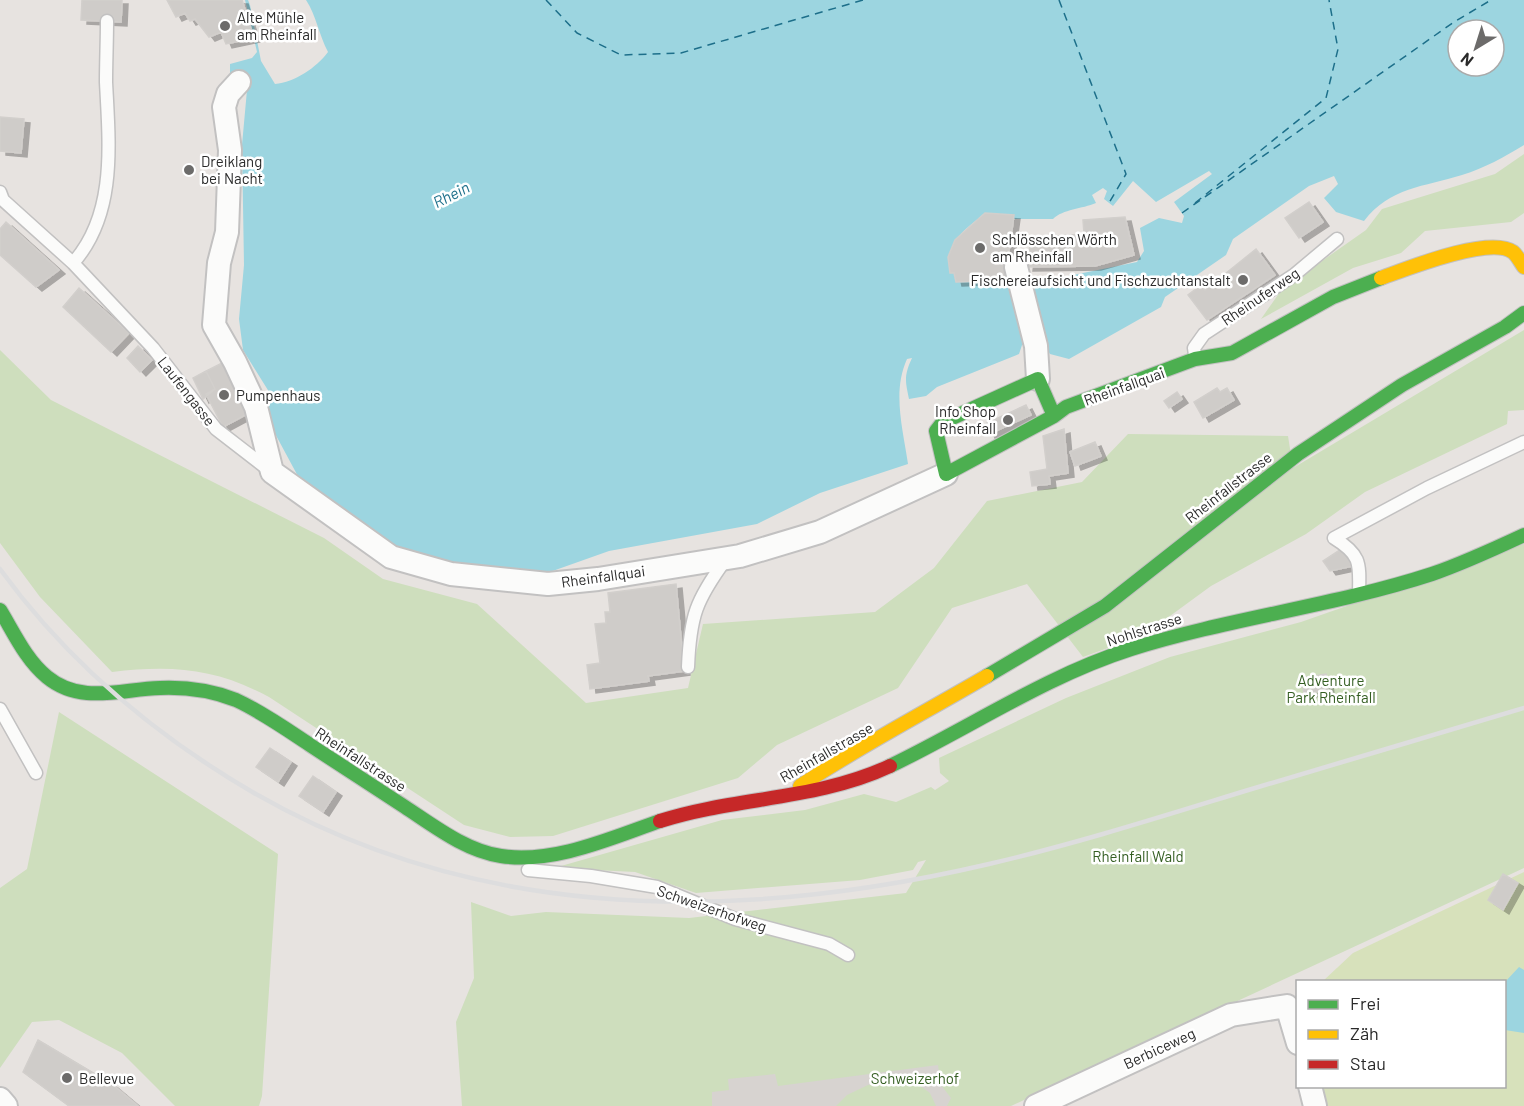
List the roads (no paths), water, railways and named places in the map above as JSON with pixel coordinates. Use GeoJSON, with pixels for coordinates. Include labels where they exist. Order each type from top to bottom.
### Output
{"type":"FeatureCollection","features":[{"type":"Feature","properties":{"kind":"street"},"geometry":{"type":"LineString","coordinates":[[238,82],[228,94],[224,107],[230,150],[227,232],[218,274],[214,325],[235,362],[255,406],[272,472]]}},
{"type":"Feature","properties":{"kind":"street"},"geometry":{"type":"LineString","coordinates":[[1195,359],[1232,353],[1334,297],[1421,263],[1478,248],[1503,248],[1513,252],[1524,267]]}},
{"type":"Feature","properties":{"kind":"street"},"geometry":{"type":"LineString","coordinates":[[1016,267],[1036,346],[1038,379],[1054,416]]}},
{"type":"Feature","properties":{"kind":"street","name":"Rheinfallstrasse"},"geometry":{"type":"LineString","coordinates":[[0,610],[45,676],[68,691],[92,696],[156,687],[193,691],[232,699],[273,721],[434,827],[476,849],[504,856],[533,858],[681,814],[743,800],[790,795],[810,777],[840,759],[868,746],[1106,606],[1298,454],[1402,385],[1505,327],[1524,313]]}},
{"type":"Feature","properties":{"kind":"street","name":"Rheinfallquai"},"geometry":{"type":"LineString","coordinates":[[272,472],[391,557],[447,574],[548,584],[598,579],[727,558],[820,532],[946,474],[1054,416],[1066,407],[1195,359]]}},
{"type":"Feature","properties":{"kind":"street"},"geometry":{"type":"LineString","coordinates":[[946,474],[936,431],[939,426],[1038,379]]}},
{"type":"Feature","properties":{"kind":"street","name":"Nohlstrasse"},"geometry":{"type":"LineString","coordinates":[[790,795],[832,787],[873,774],[1036,689],[1126,650],[1219,624],[1435,572],[1524,535]]}},
{"type":"Feature","properties":{"kind":"street","name":"Berbiceweg"},"geometry":{"type":"LineString","coordinates":[[1036,1106],[1230,1015],[1287,1006],[1296,1036]]}},
{"type":"Feature","properties":{"kind":"street"},"geometry":{"type":"LineString","coordinates":[[1310,1088],[1315,1106]]}},
{"type":"Feature","properties":{"kind":"street"},"geometry":{"type":"LineString","coordinates":[[0,1099],[6,1106]]}},
{"type":"Feature","properties":{"kind":"lane"},"geometry":{"type":"LineString","coordinates":[[73,262],[85,249],[95,231],[104,198],[110,150],[107,21]]}},
{"type":"Feature","properties":{"kind":"lane","name":"Laufengasse"},"geometry":{"type":"LineString","coordinates":[[0,192],[3,200],[73,262],[153,348],[216,429],[272,472]]}},
{"type":"Feature","properties":{"kind":"lane","name":"Rheinuferweg"},"geometry":{"type":"LineString","coordinates":[[1195,359],[1194,348],[1204,334],[1294,274],[1337,239]]}},
{"type":"Feature","properties":{"kind":"lane"},"geometry":{"type":"LineString","coordinates":[[1359,592],[1358,560],[1351,548],[1334,538],[1427,488],[1524,442]]}},
{"type":"Feature","properties":{"kind":"lane"},"geometry":{"type":"LineString","coordinates":[[688,667],[691,625],[696,604],[727,558]]}},
{"type":"Feature","properties":{"kind":"lane"},"geometry":{"type":"LineString","coordinates":[[0,709],[36,773]]}},
{"type":"Feature","properties":{"kind":"lane","name":"Schweizerhofweg"},"geometry":{"type":"LineString","coordinates":[[504,856],[524,869],[591,876],[657,887],[735,919],[829,944],[848,955]]}},
{"type":"Feature","properties":{"kind":"water","name":"Rhein"},"geometry":{"type":"Polygon","coordinates":[[[245,0],[248,0],[250,5],[261,61],[275,84],[283,83],[305,73],[328,52],[306,0],[1524,0],[1524,145],[1479,169],[1396,195],[1385,201],[1364,221],[1336,212],[1324,198],[1338,184],[1334,176],[1309,186],[1233,239],[1226,255],[1165,297],[1161,307],[1069,359],[1050,354],[1040,340],[1022,345],[1019,354],[937,387],[926,396],[909,399],[906,375],[912,358],[907,359],[899,397],[908,464],[820,493],[757,524],[609,551],[547,573],[435,564],[390,549],[300,480],[265,415],[271,395],[243,350],[239,319],[244,265],[242,145],[247,90],[230,78],[230,64],[252,58],[257,52],[245,0]],[[1209,171],[1156,202],[1133,181],[1113,206],[1104,199],[1107,191],[1103,188],[1092,195],[1096,203],[1067,211],[1053,219],[1014,219],[1014,215],[985,213],[963,232],[954,244],[949,261],[950,272],[954,273],[956,282],[1004,280],[1005,277],[1034,283],[1137,262],[1144,251],[1140,228],[1159,218],[1182,223],[1184,216],[1174,202],[1212,174],[1209,171]]]}},
{"type":"Feature","properties":{"kind":"water"},"geometry":{"type":"Polygon","coordinates":[[[1519,967],[1524,970],[1524,1033],[1506,1030],[1506,981],[1519,967]]]}},
{"type":"Feature","properties":{"kind":"railway"},"geometry":{"type":"LineString","coordinates":[[0,569],[54,635],[115,694],[182,747],[254,793],[340,836],[429,867],[520,888],[613,899],[707,901],[801,896],[895,883],[989,864],[1117,830],[1524,708]]}},
{"type":"Feature","properties":{"kind":"place","name":"Alte Mühle am Rheinfall"},"geometry":{"type":"Point","coordinates":[225,26]}},
{"type":"Feature","properties":{"kind":"place","name":"Dreiklang bei Nacht"},"geometry":{"type":"Point","coordinates":[189,170]}},
{"type":"Feature","properties":{"kind":"place","name":"Schlösschen Wörth am Rheinfall"},"geometry":{"type":"Point","coordinates":[980,248]}},
{"type":"Feature","properties":{"kind":"place","name":"Fischereiaufsicht und Fischzuchtanstalt"},"geometry":{"type":"Point","coordinates":[1243,280]}},
{"type":"Feature","properties":{"kind":"place","name":"Pumpenhaus"},"geometry":{"type":"Point","coordinates":[224,395]}},
{"type":"Feature","properties":{"kind":"place","name":"Info Shop Rheinfall"},"geometry":{"type":"Point","coordinates":[1008,420]}},
{"type":"Feature","properties":{"kind":"place","name":"Bellevue"},"geometry":{"type":"Point","coordinates":[67,1078]}},
{"type":"Feature","properties":{"kind":"park label","name":"Adventure Park Rheinfall"},"geometry":{"type":"Point","coordinates":[1331,688]}},
{"type":"Feature","properties":{"kind":"park label","name":"Rheinfall Wald"},"geometry":{"type":"Point","coordinates":[1138,856]}},
{"type":"Feature","properties":{"kind":"park label","name":"Schweizerhof"},"geometry":{"type":"Point","coordinates":[915,1078]}}]}
